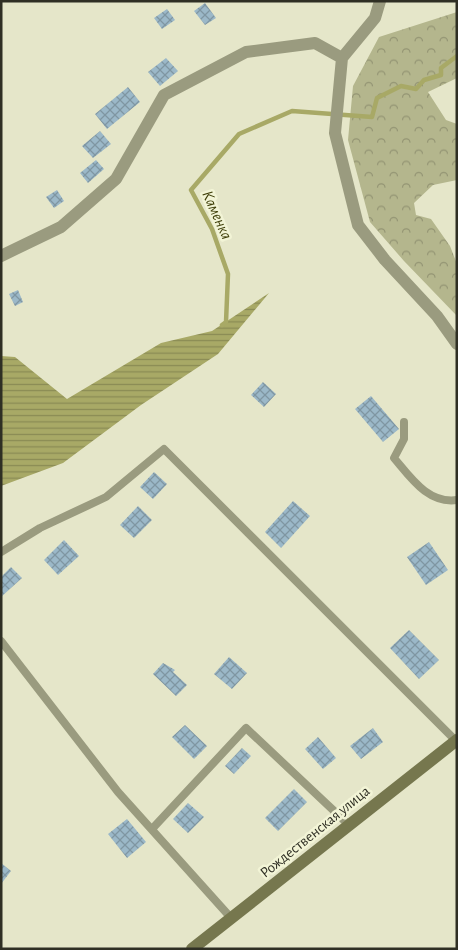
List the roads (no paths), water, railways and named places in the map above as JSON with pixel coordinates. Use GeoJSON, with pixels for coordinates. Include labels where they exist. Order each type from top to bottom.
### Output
{"type":"FeatureCollection","features":[{"type":"Feature","properties":{"kind":"street"},"geometry":{"type":"LineString","coordinates":[[380,1],[375,18],[342,58],[335,133],[358,225],[385,260],[437,316],[457,344]]}},
{"type":"Feature","properties":{"kind":"street"},"geometry":{"type":"LineString","coordinates":[[1,256],[61,227],[116,179],[164,95],[246,52],[315,43],[342,58]]}},
{"type":"Feature","properties":{"kind":"street","name":"Рождественская улица"},"geometry":{"type":"LineString","coordinates":[[192,949],[457,740]]}},
{"type":"Feature","properties":{"kind":"lane"},"geometry":{"type":"LineString","coordinates":[[404,422],[404,439],[394,458],[422,491],[448,501],[457,500]]}},
{"type":"Feature","properties":{"kind":"lane"},"geometry":{"type":"LineString","coordinates":[[1,552],[40,528],[106,497],[164,449],[457,740]]}},
{"type":"Feature","properties":{"kind":"lane"},"geometry":{"type":"LineString","coordinates":[[1,641],[118,792],[232,919]]}},
{"type":"Feature","properties":{"kind":"lane"},"geometry":{"type":"LineString","coordinates":[[152,829],[246,728],[349,825]]}},
{"type":"Feature","properties":{"kind":"waterway","name":"Каменка"},"geometry":{"type":"LineString","coordinates":[[222,325],[226,322],[228,274],[212,229],[191,190],[239,134],[292,111],[372,117],[377,98],[401,86],[416,89],[424,80],[441,75],[441,68],[457,56]]}}]}
